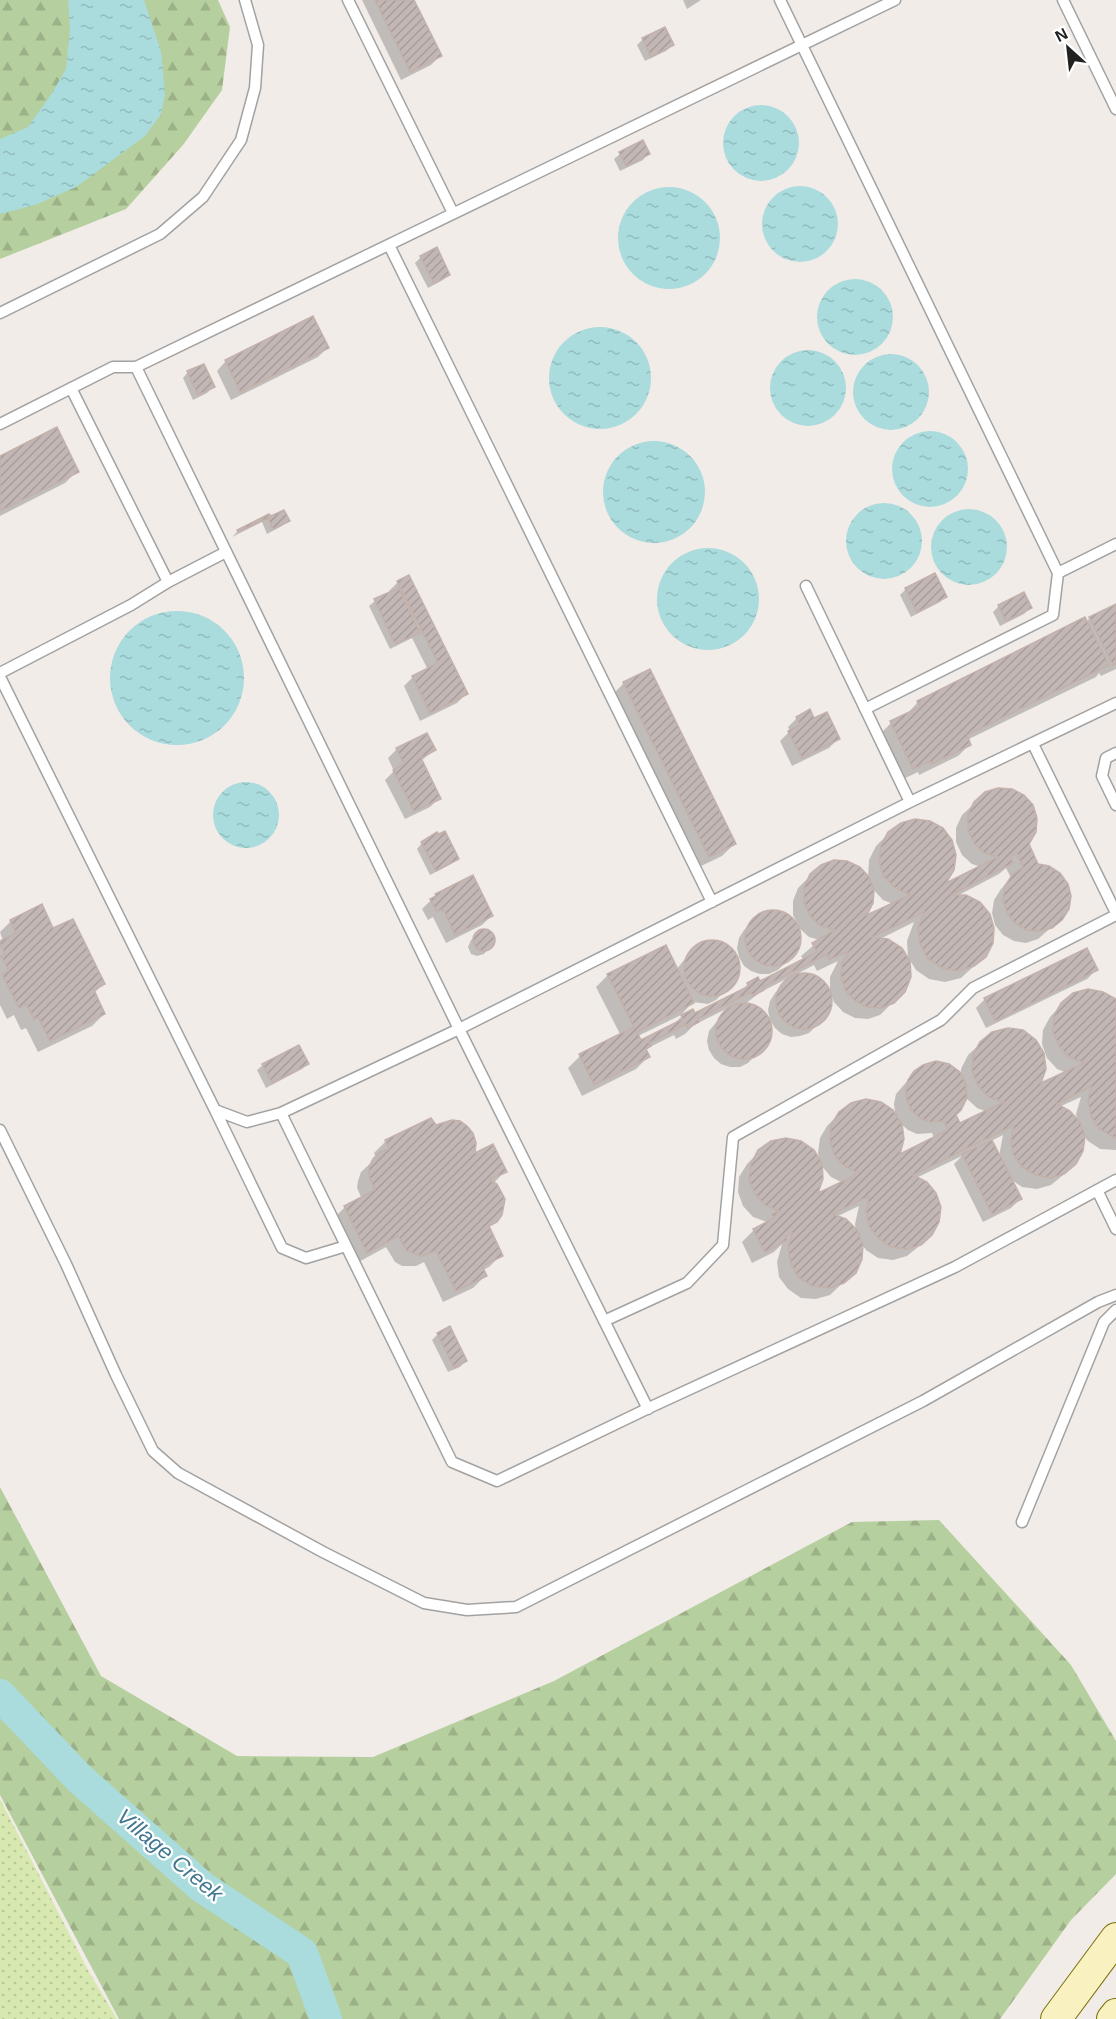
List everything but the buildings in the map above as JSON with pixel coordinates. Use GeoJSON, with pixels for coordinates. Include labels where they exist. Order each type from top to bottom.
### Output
{"type":"FeatureCollection","features":[{"type":"Feature","properties":{"kind":"main road"},"geometry":{"type":"LineString","coordinates":[[1056,2019],[1116,1938]]}},
{"type":"Feature","properties":{"kind":"main road"},"geometry":{"type":"LineString","coordinates":[[1112,2019],[1116,2014]]}},
{"type":"Feature","properties":{"kind":"lane"},"geometry":{"type":"LineString","coordinates":[[0,313],[160,234],[203,197],[241,140],[255,88],[258,45],[245,0]]}},
{"type":"Feature","properties":{"kind":"lane"},"geometry":{"type":"LineString","coordinates":[[348,0],[453,213]]}},
{"type":"Feature","properties":{"kind":"lane"},"geometry":{"type":"LineString","coordinates":[[780,0],[1058,573],[1053,615],[865,709]]}},
{"type":"Feature","properties":{"kind":"lane"},"geometry":{"type":"LineString","coordinates":[[0,424],[113,367],[136,367],[895,0]]}},
{"type":"Feature","properties":{"kind":"lane"},"geometry":{"type":"LineString","coordinates":[[1063,0],[1116,109]]}},
{"type":"Feature","properties":{"kind":"lane"},"geometry":{"type":"LineString","coordinates":[[388,244],[712,902]]}},
{"type":"Feature","properties":{"kind":"lane"},"geometry":{"type":"LineString","coordinates":[[136,367],[459,1029],[648,1409]]}},
{"type":"Feature","properties":{"kind":"lane"},"geometry":{"type":"LineString","coordinates":[[71,388],[168,582]]}},
{"type":"Feature","properties":{"kind":"lane"},"geometry":{"type":"LineString","coordinates":[[1058,573],[1116,544]]}},
{"type":"Feature","properties":{"kind":"lane"},"geometry":{"type":"LineString","coordinates":[[226,552],[0,675],[282,1248],[306,1258],[346,1246]]}},
{"type":"Feature","properties":{"kind":"lane"},"geometry":{"type":"LineString","coordinates":[[806,586],[910,802]]}},
{"type":"Feature","properties":{"kind":"lane"},"geometry":{"type":"LineString","coordinates":[[214,1110],[247,1122],[282,1113],[459,1029],[910,802],[1116,703]]}},
{"type":"Feature","properties":{"kind":"lane"},"geometry":{"type":"LineString","coordinates":[[604,1321],[687,1283],[723,1245],[733,1137],[941,1020],[973,988],[1116,914],[1112,897],[1033,744]]}},
{"type":"Feature","properties":{"kind":"lane"},"geometry":{"type":"LineString","coordinates":[[1116,753],[1106,758],[1102,776],[1116,805]]}},
{"type":"Feature","properties":{"kind":"lane"},"geometry":{"type":"LineString","coordinates":[[282,1113],[452,1462],[497,1481],[955,1267],[1116,1180]]}},
{"type":"Feature","properties":{"kind":"lane"},"geometry":{"type":"LineString","coordinates":[[0,1131],[66,1264],[153,1451],[178,1473],[323,1552],[424,1603],[467,1610],[516,1607],[923,1401],[1098,1302],[1116,1295]]}},
{"type":"Feature","properties":{"kind":"lane"},"geometry":{"type":"LineString","coordinates":[[1097,1190],[1116,1229]]}},
{"type":"Feature","properties":{"kind":"lane"},"geometry":{"type":"LineString","coordinates":[[1022,1522],[1104,1322],[1116,1310]]}},
{"type":"Feature","properties":{"kind":"green space"},"geometry":{"type":"Polygon","coordinates":[[[0,0],[218,0],[230,27],[222,90],[183,145],[126,209],[0,259],[0,0]]]}},
{"type":"Feature","properties":{"kind":"green space"},"geometry":{"type":"Polygon","coordinates":[[[0,1487],[101,1676],[237,1756],[373,1757],[554,1681],[852,1522],[939,1520],[1071,1665],[1116,1741],[1116,1874],[1071,1920],[1000,2019],[119,2019],[0,1795],[0,1487]]]}},
{"type":"Feature","properties":{"kind":"green space"},"geometry":{"type":"Polygon","coordinates":[[[0,1799],[88,1970],[117,2019],[0,2019],[0,1799]]]}},
{"type":"Feature","properties":{"kind":"water"},"geometry":{"type":"Polygon","coordinates":[[[68,0],[144,0],[161,51],[165,94],[161,114],[145,136],[76,187],[35,205],[0,214],[0,139],[28,127],[66,69],[70,30],[68,0]]]}},
{"type":"Feature","properties":{"kind":"water"},"geometry":{"type":"Polygon","coordinates":[[[761,105],[775,108],[788,116],[796,129],[799,143],[796,157],[788,170],[775,178],[761,181],[747,178],[734,170],[726,157],[723,143],[726,129],[734,116],[747,108],[761,105]]]}},
{"type":"Feature","properties":{"kind":"water"},"geometry":{"type":"Polygon","coordinates":[[[800,186],[814,189],[827,197],[835,210],[838,224],[835,238],[827,251],[814,259],[800,262],[786,259],[773,251],[765,238],[762,224],[765,210],[773,197],[786,189],[800,186]]]}},
{"type":"Feature","properties":{"kind":"water"},"geometry":{"type":"Polygon","coordinates":[[[669,187],[689,190],[698,195],[712,209],[717,218],[720,238],[717,258],[712,267],[698,281],[689,286],[669,289],[649,286],[640,281],[626,267],[621,258],[618,238],[621,218],[626,209],[640,195],[649,190],[669,187]]]}},
{"type":"Feature","properties":{"kind":"water"},"geometry":{"type":"Polygon","coordinates":[[[855,279],[869,282],[882,290],[890,303],[893,317],[890,331],[882,344],[869,352],[855,355],[841,352],[828,344],[820,331],[817,317],[820,303],[828,290],[841,282],[855,279]]]}},
{"type":"Feature","properties":{"kind":"water"},"geometry":{"type":"Polygon","coordinates":[[[600,327],[620,330],[629,335],[643,349],[648,358],[651,378],[648,398],[643,407],[629,421],[620,426],[600,429],[580,426],[571,421],[557,407],[552,398],[549,378],[552,358],[557,349],[571,335],[580,330],[600,327]]]}},
{"type":"Feature","properties":{"kind":"water"},"geometry":{"type":"Polygon","coordinates":[[[808,350],[822,353],[835,361],[843,374],[846,388],[843,402],[835,415],[822,423],[808,426],[794,423],[781,415],[773,402],[770,388],[773,374],[781,361],[794,353],[808,350]]]}},
{"type":"Feature","properties":{"kind":"water"},"geometry":{"type":"Polygon","coordinates":[[[891,354],[905,357],[918,365],[926,378],[929,392],[926,406],[918,419],[905,427],[891,430],[877,427],[864,419],[856,406],[853,392],[856,378],[864,365],[877,357],[891,354]]]}},
{"type":"Feature","properties":{"kind":"water"},"geometry":{"type":"Polygon","coordinates":[[[930,431],[944,434],[957,442],[965,455],[968,469],[965,483],[957,496],[944,504],[930,507],[916,504],[903,496],[895,483],[892,469],[895,455],[903,442],[916,434],[930,431]]]}},
{"type":"Feature","properties":{"kind":"water"},"geometry":{"type":"Polygon","coordinates":[[[654,441],[674,444],[683,449],[697,463],[702,472],[705,492],[702,512],[697,521],[683,535],[674,540],[654,543],[634,540],[625,535],[611,521],[606,512],[603,492],[606,472],[611,463],[625,449],[634,444],[654,441]]]}},
{"type":"Feature","properties":{"kind":"water"},"geometry":{"type":"Polygon","coordinates":[[[884,503],[898,506],[911,514],[919,527],[922,541],[919,555],[911,568],[898,576],[884,579],[870,576],[857,568],[849,555],[846,541],[849,527],[857,514],[870,506],[884,503]]]}},
{"type":"Feature","properties":{"kind":"water"},"geometry":{"type":"Polygon","coordinates":[[[969,509],[983,512],[996,520],[1004,533],[1007,547],[1004,561],[996,574],[983,582],[969,585],[955,582],[942,574],[934,561],[931,547],[934,533],[942,520],[955,512],[969,509]]]}},
{"type":"Feature","properties":{"kind":"water"},"geometry":{"type":"Polygon","coordinates":[[[698,548],[718,548],[737,556],[751,570],[759,589],[756,619],[751,628],[737,642],[718,650],[698,650],[679,642],[665,628],[657,609],[657,589],[665,570],[679,556],[698,548]]]}},
{"type":"Feature","properties":{"kind":"water"},"geometry":{"type":"Polygon","coordinates":[[[177,611],[203,616],[224,631],[239,652],[244,678],[239,704],[224,725],[203,740],[177,745],[151,740],[130,725],[115,704],[110,678],[115,652],[130,631],[151,616],[177,611]]]}},
{"type":"Feature","properties":{"kind":"water"},"geometry":{"type":"Polygon","coordinates":[[[246,782],[259,784],[274,797],[279,815],[277,828],[264,843],[246,848],[233,846],[218,833],[213,815],[215,802],[228,787],[246,782]]]}},
{"type":"Feature","properties":{"kind":"waterway","name":"Village Creek"},"geometry":{"type":"LineString","coordinates":[[0,1695],[80,1779],[202,1887],[302,1953],[326,2019]]}}]}
